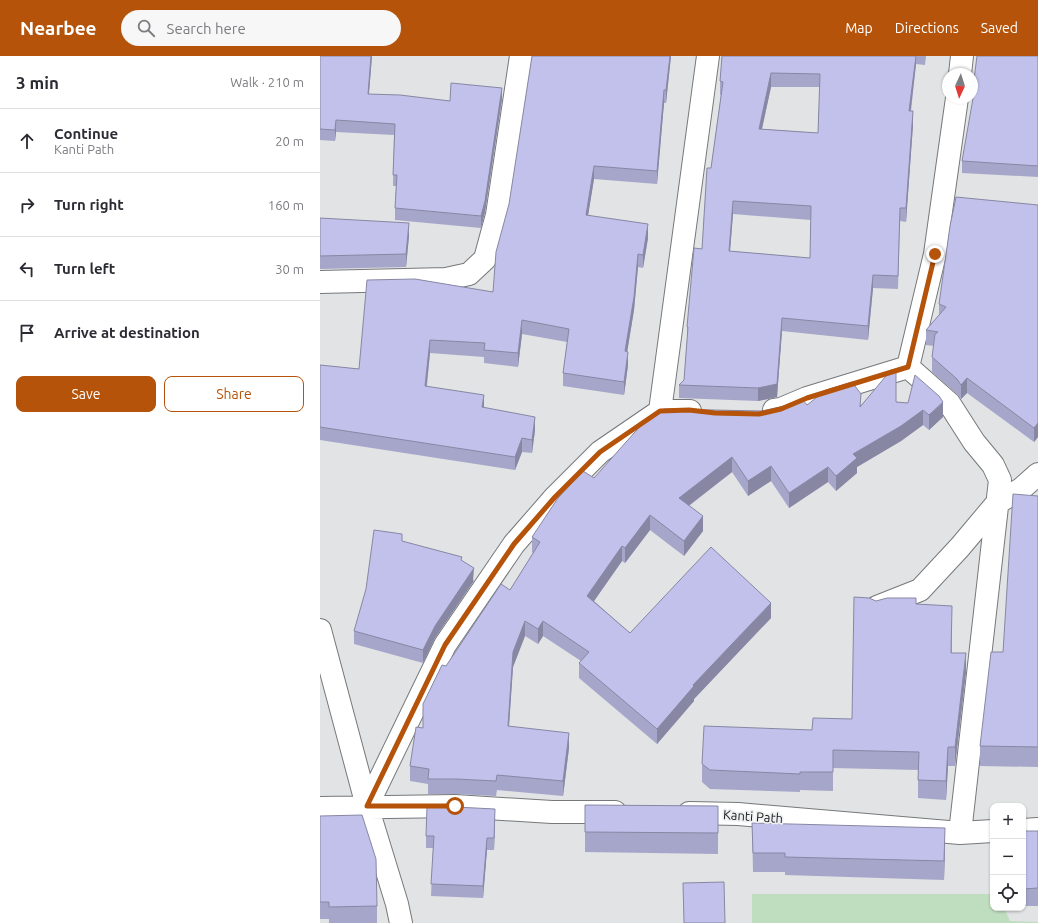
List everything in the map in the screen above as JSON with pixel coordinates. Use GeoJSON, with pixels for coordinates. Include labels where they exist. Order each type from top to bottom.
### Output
{"type":"FeatureCollection","features":[{"type":"Feature","properties":{"kind":"street"},"geometry":{"type":"LineString","coordinates":[[320,282],[446,279],[469,274],[484,259],[497,215],[521,56]]}},
{"type":"Feature","properties":{"kind":"street"},"geometry":{"type":"LineString","coordinates":[[660,411],[708,56]]}},
{"type":"Feature","properties":{"kind":"street"},"geometry":{"type":"LineString","coordinates":[[961,68],[962,56]]}},
{"type":"Feature","properties":{"kind":"street"},"geometry":{"type":"LineString","coordinates":[[908,367],[935,254],[956,104]]}},
{"type":"Feature","properties":{"kind":"street"},"geometry":{"type":"LineString","coordinates":[[751,414],[759,414],[781,409],[807,398],[908,367]]}},
{"type":"Feature","properties":{"kind":"street"},"geometry":{"type":"LineString","coordinates":[[908,367],[949,403],[974,442],[993,465],[1000,480],[960,833]]}},
{"type":"Feature","properties":{"kind":"street"},"geometry":{"type":"LineString","coordinates":[[367,806],[445,645],[514,544],[555,497],[600,452],[660,411],[689,410],[709,412]]}},
{"type":"Feature","properties":{"kind":"street"},"geometry":{"type":"LineString","coordinates":[[877,607],[920,590],[960,547],[997,503],[1021,489],[1038,474]]}},
{"type":"Feature","properties":{"kind":"street"},"geometry":{"type":"LineString","coordinates":[[320,630],[367,806],[398,904],[401,923]]}},
{"type":"Feature","properties":{"kind":"street"},"geometry":{"type":"LineString","coordinates":[[320,808],[367,806],[455,806],[552,812],[637,813]]}},
{"type":"Feature","properties":{"kind":"street","name":"Kanti Path"},"geometry":{"type":"LineString","coordinates":[[668,813],[738,814],[960,833],[990,831]]}},
{"type":"Feature","properties":{"kind":"street"},"geometry":{"type":"LineString","coordinates":[[1026,830],[1038,829]]}},
{"type":"Feature","properties":{"kind":"green space"},"geometry":{"type":"Polygon","coordinates":[[[752,894],[990,894],[990,911],[1005,911],[1010,921],[1038,922],[1038,923],[752,923],[752,894]]]}},
{"type":"Feature","properties":{"kind":"building"},"geometry":{"type":"Polygon","coordinates":[[[320,56],[371,56],[368,94],[400,95],[450,101],[451,83],[502,88],[485,201],[481,216],[395,208],[397,175],[393,175],[395,124],[336,120],[335,130],[320,129],[320,56]]]}},
{"type":"Feature","properties":{"kind":"building"},"geometry":{"type":"Polygon","coordinates":[[[532,56],[670,56],[666,90],[664,90],[657,171],[594,166],[586,215],[648,224],[643,255],[638,254],[634,297],[625,351],[628,352],[624,382],[563,373],[569,329],[522,320],[518,353],[484,350],[485,343],[430,340],[425,386],[484,395],[482,407],[535,417],[532,440],[522,438],[515,457],[320,427],[320,365],[359,369],[367,280],[415,279],[493,292],[496,252],[509,204],[532,56]]]}},
{"type":"Feature","properties":{"kind":"building"},"geometry":{"type":"Polygon","coordinates":[[[722,56],[916,56],[909,111],[913,111],[906,208],[900,208],[898,276],[873,275],[868,326],[782,318],[777,384],[758,388],[679,385],[684,380],[694,248],[702,249],[707,168],[711,168],[723,82],[720,81],[722,56]],[[771,73],[759,129],[818,133],[820,74],[771,73]],[[733,201],[729,251],[810,258],[811,206],[733,201]]]}},
{"type":"Feature","properties":{"kind":"building"},"geometry":{"type":"Polygon","coordinates":[[[977,56],[1038,56],[1038,166],[962,161],[972,104],[978,104],[978,68],[975,68],[977,56]]]}},
{"type":"Feature","properties":{"kind":"building"},"geometry":{"type":"Polygon","coordinates":[[[956,197],[1038,205],[1038,423],[1034,428],[967,378],[961,385],[957,379],[932,357],[935,334],[938,332],[926,330],[946,307],[939,304],[950,226],[956,197]]]}},
{"type":"Feature","properties":{"kind":"building"},"geometry":{"type":"Polygon","coordinates":[[[320,218],[409,223],[406,254],[320,256],[320,218]]]}},
{"type":"Feature","properties":{"kind":"building"},"geometry":{"type":"Polygon","coordinates":[[[896,369],[896,402],[908,403],[915,375],[939,396],[943,402],[929,415],[923,410],[901,426],[853,454],[857,458],[836,476],[828,467],[789,493],[771,466],[748,481],[732,457],[679,498],[703,516],[684,541],[650,515],[625,548],[622,546],[587,596],[630,633],[711,547],[771,603],[693,685],[694,686],[657,729],[579,663],[589,652],[543,621],[538,629],[525,621],[513,652],[508,726],[569,733],[563,781],[497,775],[496,781],[428,779],[429,769],[410,766],[416,727],[423,728],[423,704],[442,665],[446,666],[501,584],[510,590],[540,542],[532,537],[558,498],[583,471],[594,478],[643,423],[664,409],[762,411],[784,406],[802,399],[807,405],[826,390],[852,382],[861,394],[860,407],[891,370],[896,369]]]}},
{"type":"Feature","properties":{"kind":"building"},"geometry":{"type":"Polygon","coordinates":[[[1013,494],[1038,496],[1038,747],[980,746],[991,652],[1003,652],[1013,494]]]}},
{"type":"Feature","properties":{"kind":"building"},"geometry":{"type":"Polygon","coordinates":[[[374,530],[402,534],[402,541],[462,557],[461,560],[474,568],[435,626],[423,650],[354,631],[366,589],[374,530]]]}},
{"type":"Feature","properties":{"kind":"building"},"geometry":{"type":"Polygon","coordinates":[[[854,597],[869,598],[876,601],[887,598],[916,598],[916,604],[952,606],[951,653],[966,653],[955,747],[948,747],[946,781],[918,780],[919,752],[833,750],[833,772],[800,772],[800,774],[710,770],[702,764],[704,726],[812,730],[813,718],[852,719],[854,597]]]}},
{"type":"Feature","properties":{"kind":"building"},"geometry":{"type":"Polygon","coordinates":[[[585,805],[718,806],[718,833],[585,832],[585,805]]]}},
{"type":"Feature","properties":{"kind":"building"},"geometry":{"type":"Polygon","coordinates":[[[427,807],[495,809],[494,838],[487,838],[483,886],[431,884],[434,836],[426,836],[427,807]]]}},
{"type":"Feature","properties":{"kind":"building"},"geometry":{"type":"Polygon","coordinates":[[[362,815],[376,859],[377,906],[329,907],[329,902],[320,902],[320,816],[362,815]]]}},
{"type":"Feature","properties":{"kind":"building"},"geometry":{"type":"Polygon","coordinates":[[[752,823],[945,828],[944,861],[785,857],[785,853],[753,853],[752,823]]]}},
{"type":"Feature","properties":{"kind":"building"},"geometry":{"type":"Polygon","coordinates":[[[1026,831],[1038,831],[1038,888],[1026,889],[1026,831]]]}},
{"type":"Feature","properties":{"kind":"building"},"geometry":{"type":"Polygon","coordinates":[[[724,882],[725,923],[684,923],[683,883],[724,882]]]}},
{"type":"Feature","properties":{"kind":"route"},"geometry":{"type":"LineString","coordinates":[[455,806],[367,806],[445,645],[514,544],[555,497],[600,452],[660,411],[689,410],[715,413],[759,414],[781,409],[807,398],[908,367],[935,254]]}}]}
